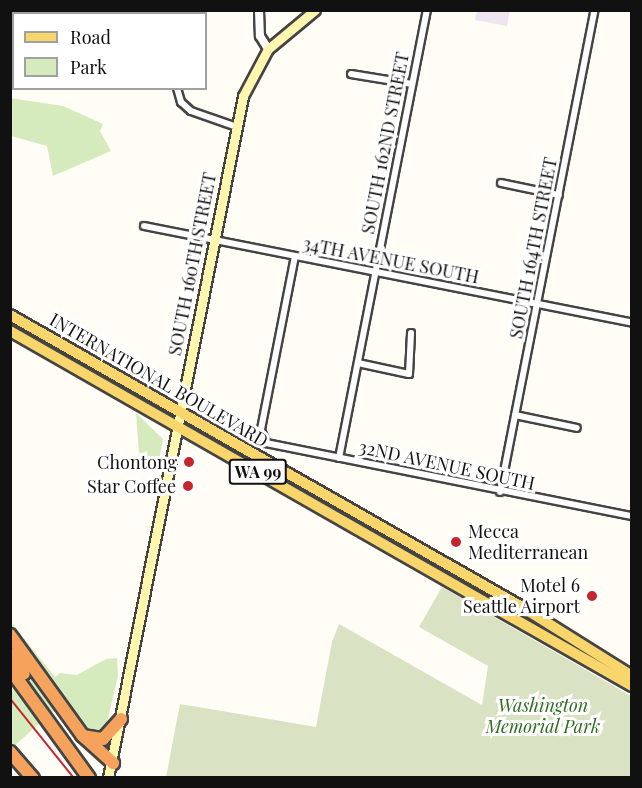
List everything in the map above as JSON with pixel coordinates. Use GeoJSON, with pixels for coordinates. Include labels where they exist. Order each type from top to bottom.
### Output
{"type":"FeatureCollection","features":[{"type":"Feature","properties":{"kind":"highway"},"geometry":{"type":"LineString","coordinates":[[10,635],[82,735],[113,763]]}},
{"type":"Feature","properties":{"kind":"highway"},"geometry":{"type":"LineString","coordinates":[[10,654],[62,730],[70,749]]}},
{"type":"Feature","properties":{"kind":"highway"},"geometry":{"type":"LineString","coordinates":[[10,669],[89,777]]}},
{"type":"Feature","properties":{"kind":"highway"},"geometry":{"type":"LineString","coordinates":[[82,735],[103,739],[121,719]]}},
{"type":"Feature","properties":{"kind":"highway"},"geometry":{"type":"LineString","coordinates":[[10,752],[33,777]]}},
{"type":"Feature","properties":{"kind":"highway"},"geometry":{"type":"LineString","coordinates":[[10,763],[28,777]]}},
{"type":"Feature","properties":{"kind":"main road","name":"SOUTH 160TH STREET"},"geometry":{"type":"LineString","coordinates":[[108,777],[113,763],[176,425],[237,127],[249,79],[268,49],[315,10]]}},
{"type":"Feature","properties":{"kind":"main road","name":"INTERNATIONAL BOULEVARD"},"geometry":{"type":"LineString","coordinates":[[10,315],[522,607],[632,676]]}},
{"type":"Feature","properties":{"kind":"main road","name":"INTERNATIONAL BOULEVARD"},"geometry":{"type":"LineString","coordinates":[[10,331],[632,686]]}},
{"type":"Feature","properties":{"kind":"street"},"geometry":{"type":"LineString","coordinates":[[259,10],[260,36],[268,49]]}},
{"type":"Feature","properties":{"kind":"street","name":"SOUTH 162ND STREET"},"geometry":{"type":"LineString","coordinates":[[339,458],[427,10]]}},
{"type":"Feature","properties":{"kind":"street","name":"SOUTH 164TH STREET"},"geometry":{"type":"LineString","coordinates":[[500,492],[595,10]]}},
{"type":"Feature","properties":{"kind":"street"},"geometry":{"type":"LineString","coordinates":[[351,74],[412,84]]}},
{"type":"Feature","properties":{"kind":"street"},"geometry":{"type":"LineString","coordinates":[[178,90],[182,102],[191,111],[237,127]]}},
{"type":"Feature","properties":{"kind":"street"},"geometry":{"type":"LineString","coordinates":[[501,183],[559,195]]}},
{"type":"Feature","properties":{"kind":"street","name":"34TH AVENUE SOUTH"},"geometry":{"type":"LineString","coordinates":[[144,226],[632,323]]}},
{"type":"Feature","properties":{"kind":"street","name":"32ND AVENUE SOUTH"},"geometry":{"type":"LineString","coordinates":[[295,256],[261,435],[271,445],[500,492],[632,516]]}},
{"type":"Feature","properties":{"kind":"street"},"geometry":{"type":"LineString","coordinates":[[358,363],[409,374],[411,333]]}},
{"type":"Feature","properties":{"kind":"street"},"geometry":{"type":"LineString","coordinates":[[515,415],[577,428]]}},
{"type":"Feature","properties":{"kind":"shaded area"},"geometry":{"type":"Polygon","coordinates":[[[477,11],[510,11],[507,26],[475,20],[477,11]]]}},
{"type":"Feature","properties":{"kind":"green space"},"geometry":{"type":"Polygon","coordinates":[[[10,98],[63,106],[103,124],[100,131],[111,151],[53,176],[47,146],[11,136],[10,98]]]}},
{"type":"Feature","properties":{"kind":"green space"},"geometry":{"type":"Polygon","coordinates":[[[136,413],[163,439],[157,472],[147,466],[139,453],[136,413]]]}},
{"type":"Feature","properties":{"kind":"green space","name":"Washington Memorial Park"},"geometry":{"type":"Polygon","coordinates":[[[442,587],[631,696],[631,777],[166,777],[180,704],[316,727],[332,642],[339,624],[482,705],[488,666],[419,627],[442,587]]]}},
{"type":"Feature","properties":{"kind":"green space"},"geometry":{"type":"Polygon","coordinates":[[[10,621],[55,677],[60,673],[77,675],[106,659],[117,658],[118,676],[105,731],[89,733],[64,701],[11,749],[10,621]]]}},
{"type":"Feature","properties":{"kind":"tram line"},"geometry":{"type":"LineString","coordinates":[[10,698],[74,778]]}},
{"type":"Feature","properties":{"kind":"place","name":"Chontong"},"geometry":{"type":"Point","coordinates":[189,462]}},
{"type":"Feature","properties":{"kind":"place","name":"Star Coffee"},"geometry":{"type":"Point","coordinates":[188,486]}},
{"type":"Feature","properties":{"kind":"place","name":"Mecca Mediterranean"},"geometry":{"type":"Point","coordinates":[456,542]}},
{"type":"Feature","properties":{"kind":"place","name":"Motel 6 Seattle Airport"},"geometry":{"type":"Point","coordinates":[592,596]}}]}
